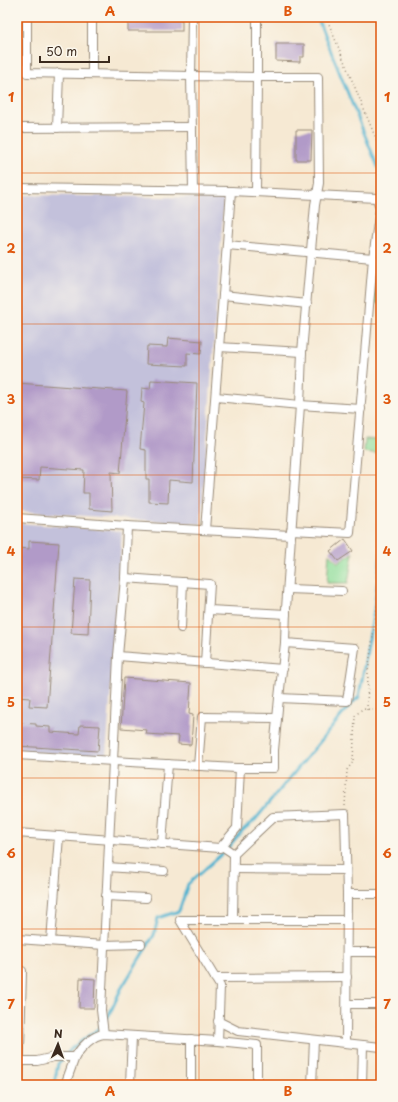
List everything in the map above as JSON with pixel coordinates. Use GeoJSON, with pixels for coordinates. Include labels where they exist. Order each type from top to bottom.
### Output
{"type":"FeatureCollection","features":[{"type":"Feature","properties":{"kind":"street"},"geometry":{"type":"LineString","coordinates":[[27,17],[27,73]]}},
{"type":"Feature","properties":{"kind":"street"},"geometry":{"type":"LineString","coordinates":[[92,17],[92,74]]}},
{"type":"Feature","properties":{"kind":"street"},"geometry":{"type":"LineString","coordinates":[[192,17],[191,76],[193,190]]}},
{"type":"Feature","properties":{"kind":"street"},"geometry":{"type":"LineString","coordinates":[[256,192],[257,17]]}},
{"type":"Feature","properties":{"kind":"street"},"geometry":{"type":"LineString","coordinates":[[17,73],[318,77],[319,183],[316,195],[302,352],[285,643],[274,750],[274,768],[198,766],[17,755]]}},
{"type":"Feature","properties":{"kind":"street"},"geometry":{"type":"LineString","coordinates":[[57,128],[59,73]]}},
{"type":"Feature","properties":{"kind":"street"},"geometry":{"type":"LineString","coordinates":[[17,128],[192,128]]}},
{"type":"Feature","properties":{"kind":"street"},"geometry":{"type":"LineString","coordinates":[[17,188],[231,190],[377,198],[380,209],[373,258],[350,533],[205,530],[17,518]]}},
{"type":"Feature","properties":{"kind":"street"},"geometry":{"type":"LineString","coordinates":[[205,530],[231,190]]}},
{"type":"Feature","properties":{"kind":"street"},"geometry":{"type":"LineString","coordinates":[[227,245],[373,258]]}},
{"type":"Feature","properties":{"kind":"street"},"geometry":{"type":"LineString","coordinates":[[223,295],[306,304]]}},
{"type":"Feature","properties":{"kind":"street"},"geometry":{"type":"LineString","coordinates":[[219,346],[302,352]]}},
{"type":"Feature","properties":{"kind":"street"},"geometry":{"type":"LineString","coordinates":[[216,397],[361,409]]}},
{"type":"Feature","properties":{"kind":"street"},"geometry":{"type":"LineString","coordinates":[[65,1085],[73,1057],[80,1049],[99,1034],[103,1026],[101,1010],[106,896],[118,656],[125,578],[126,526]]}},
{"type":"Feature","properties":{"kind":"street"},"geometry":{"type":"LineString","coordinates":[[125,578],[210,584],[205,663]]}},
{"type":"Feature","properties":{"kind":"street"},"geometry":{"type":"LineString","coordinates":[[180,628],[183,582]]}},
{"type":"Feature","properties":{"kind":"street"},"geometry":{"type":"LineString","coordinates":[[288,589],[342,591]]}},
{"type":"Feature","properties":{"kind":"street"},"geometry":{"type":"LineString","coordinates":[[209,610],[286,614]]}},
{"type":"Feature","properties":{"kind":"street"},"geometry":{"type":"LineString","coordinates":[[279,698],[347,701],[355,648],[285,643]]}},
{"type":"Feature","properties":{"kind":"street"},"geometry":{"type":"LineString","coordinates":[[118,656],[283,669]]}},
{"type":"Feature","properties":{"kind":"street"},"geometry":{"type":"LineString","coordinates":[[198,766],[202,717],[277,718]]}},
{"type":"Feature","properties":{"kind":"street"},"geometry":{"type":"LineString","coordinates":[[162,844],[168,764]]}},
{"type":"Feature","properties":{"kind":"street"},"geometry":{"type":"LineString","coordinates":[[17,833],[220,848],[237,828],[240,768]]}},
{"type":"Feature","properties":{"kind":"street"},"geometry":{"type":"LineString","coordinates":[[233,853],[274,817],[345,814],[347,894],[346,1042]]}},
{"type":"Feature","properties":{"kind":"street"},"geometry":{"type":"LineString","coordinates":[[52,941],[59,836]]}},
{"type":"Feature","properties":{"kind":"street"},"geometry":{"type":"LineString","coordinates":[[222,846],[233,853]]}},
{"type":"Feature","properties":{"kind":"street"},"geometry":{"type":"LineString","coordinates":[[233,853],[233,920]]}},
{"type":"Feature","properties":{"kind":"street"},"geometry":{"type":"LineString","coordinates":[[108,867],[164,871]]}},
{"type":"Feature","properties":{"kind":"street"},"geometry":{"type":"LineString","coordinates":[[234,869],[346,870]]}},
{"type":"Feature","properties":{"kind":"street"},"geometry":{"type":"LineString","coordinates":[[347,894],[381,894]]}},
{"type":"Feature","properties":{"kind":"street"},"geometry":{"type":"LineString","coordinates":[[106,896],[146,898]]}},
{"type":"Feature","properties":{"kind":"street"},"geometry":{"type":"LineString","coordinates":[[218,1041],[220,986],[180,920],[346,920]]}},
{"type":"Feature","properties":{"kind":"street"},"geometry":{"type":"LineString","coordinates":[[17,939],[104,945],[141,944]]}},
{"type":"Feature","properties":{"kind":"street"},"geometry":{"type":"LineString","coordinates":[[347,952],[381,952]]}},
{"type":"Feature","properties":{"kind":"street"},"geometry":{"type":"LineString","coordinates":[[19,1085],[19,989],[22,971]]}},
{"type":"Feature","properties":{"kind":"street"},"geometry":{"type":"LineString","coordinates":[[215,978],[347,977]]}},
{"type":"Feature","properties":{"kind":"street"},"geometry":{"type":"LineString","coordinates":[[346,1004],[381,1004]]}},
{"type":"Feature","properties":{"kind":"street"},"geometry":{"type":"LineString","coordinates":[[218,1021],[238,1031],[381,1047]]}},
{"type":"Feature","properties":{"kind":"street"},"geometry":{"type":"LineString","coordinates":[[103,1026],[132,1036],[257,1045],[257,1085]]}},
{"type":"Feature","properties":{"kind":"street"},"geometry":{"type":"LineString","coordinates":[[130,1085],[132,1036]]}},
{"type":"Feature","properties":{"kind":"street"},"geometry":{"type":"LineString","coordinates":[[191,1040],[191,1085]]}},
{"type":"Feature","properties":{"kind":"street"},"geometry":{"type":"LineString","coordinates":[[312,1085],[314,1040]]}},
{"type":"Feature","properties":{"kind":"street"},"geometry":{"type":"LineString","coordinates":[[362,1085],[363,1046]]}},
{"type":"Feature","properties":{"kind":"street"},"geometry":{"type":"LineString","coordinates":[[18,1061],[37,1061],[54,1057],[73,1057]]}},
{"type":"Feature","properties":{"kind":"path"},"geometry":{"type":"LineString","coordinates":[[326,17],[381,151]]}},
{"type":"Feature","properties":{"kind":"path"},"geometry":{"type":"LineString","coordinates":[[367,710],[368,672],[381,578]]}},
{"type":"Feature","properties":{"kind":"path"},"geometry":{"type":"LineString","coordinates":[[345,814],[348,770],[353,762],[355,716],[362,710],[381,710]]}},
{"type":"Feature","properties":{"kind":"shaded area"},"geometry":{"type":"Polygon","coordinates":[[[17,195],[224,198],[201,524],[17,511],[17,195]]]}},
{"type":"Feature","properties":{"kind":"shaded area"},"geometry":{"type":"Polygon","coordinates":[[[17,523],[122,531],[106,757],[17,751],[17,523]]]}},
{"type":"Feature","properties":{"kind":"green space"},"geometry":{"type":"Polygon","coordinates":[[[381,238],[381,303],[374,303],[378,253],[381,238]]]}},
{"type":"Feature","properties":{"kind":"green space"},"geometry":{"type":"Polygon","coordinates":[[[365,439],[381,440],[381,454],[364,452],[365,439]]]}},
{"type":"Feature","properties":{"kind":"green space"},"geometry":{"type":"Polygon","coordinates":[[[329,553],[338,563],[353,553],[348,583],[327,583],[329,553]]]}},
{"type":"Feature","properties":{"kind":"building"},"geometry":{"type":"Polygon","coordinates":[[[128,20],[182,20],[182,31],[128,31],[128,20]]]}},
{"type":"Feature","properties":{"kind":"building"},"geometry":{"type":"Polygon","coordinates":[[[276,44],[304,44],[304,57],[300,57],[300,62],[276,61],[276,44]]]}},
{"type":"Feature","properties":{"kind":"building"},"geometry":{"type":"Polygon","coordinates":[[[296,130],[312,130],[311,160],[296,160],[296,130]]]}},
{"type":"Feature","properties":{"kind":"building"},"geometry":{"type":"Polygon","coordinates":[[[168,338],[202,341],[201,354],[187,353],[187,366],[146,364],[147,346],[167,347],[168,338]]]}},
{"type":"Feature","properties":{"kind":"building"},"geometry":{"type":"Polygon","coordinates":[[[151,380],[197,383],[193,482],[169,480],[168,503],[149,502],[149,479],[146,479],[146,450],[140,449],[144,403],[141,402],[142,388],[150,389],[151,380]]]}},
{"type":"Feature","properties":{"kind":"building"},"geometry":{"type":"Polygon","coordinates":[[[17,383],[127,391],[120,473],[111,472],[112,511],[89,509],[89,493],[83,493],[84,470],[40,467],[39,480],[17,479],[17,383]]]}},
{"type":"Feature","properties":{"kind":"building"},"geometry":{"type":"Polygon","coordinates":[[[345,539],[353,551],[338,561],[330,551],[345,539]]]}},
{"type":"Feature","properties":{"kind":"building"},"geometry":{"type":"Polygon","coordinates":[[[29,541],[59,543],[47,707],[29,706],[30,698],[17,697],[18,548],[29,549],[29,541]]]}},
{"type":"Feature","properties":{"kind":"building"},"geometry":{"type":"Polygon","coordinates":[[[75,579],[90,580],[88,634],[71,633],[75,579]]]}},
{"type":"Feature","properties":{"kind":"building"},"geometry":{"type":"Polygon","coordinates":[[[124,678],[191,683],[189,714],[193,715],[191,745],[178,744],[179,736],[146,734],[147,730],[121,728],[124,678]]]}},
{"type":"Feature","properties":{"kind":"building"},"geometry":{"type":"Polygon","coordinates":[[[17,723],[36,724],[36,726],[50,727],[50,732],[79,734],[80,725],[100,726],[98,751],[17,746],[17,723]]]}},
{"type":"Feature","properties":{"kind":"building"},"geometry":{"type":"Polygon","coordinates":[[[80,978],[95,979],[94,1008],[79,1008],[80,978]]]}},
{"type":"Feature","properties":{"kind":"waterway"},"geometry":{"type":"LineString","coordinates":[[317,17],[381,175]]}},
{"type":"Feature","properties":{"kind":"waterway"},"geometry":{"type":"LineString","coordinates":[[105,1021],[121,989],[154,935],[158,918],[179,911],[188,884],[224,852],[243,830],[255,820],[352,703],[359,697],[374,609],[381,553]]}},
{"type":"Feature","properties":{"kind":"waterway"},"geometry":{"type":"LineString","coordinates":[[54,1085],[58,1064],[72,1048],[98,1029],[101,1025]]}}]}
